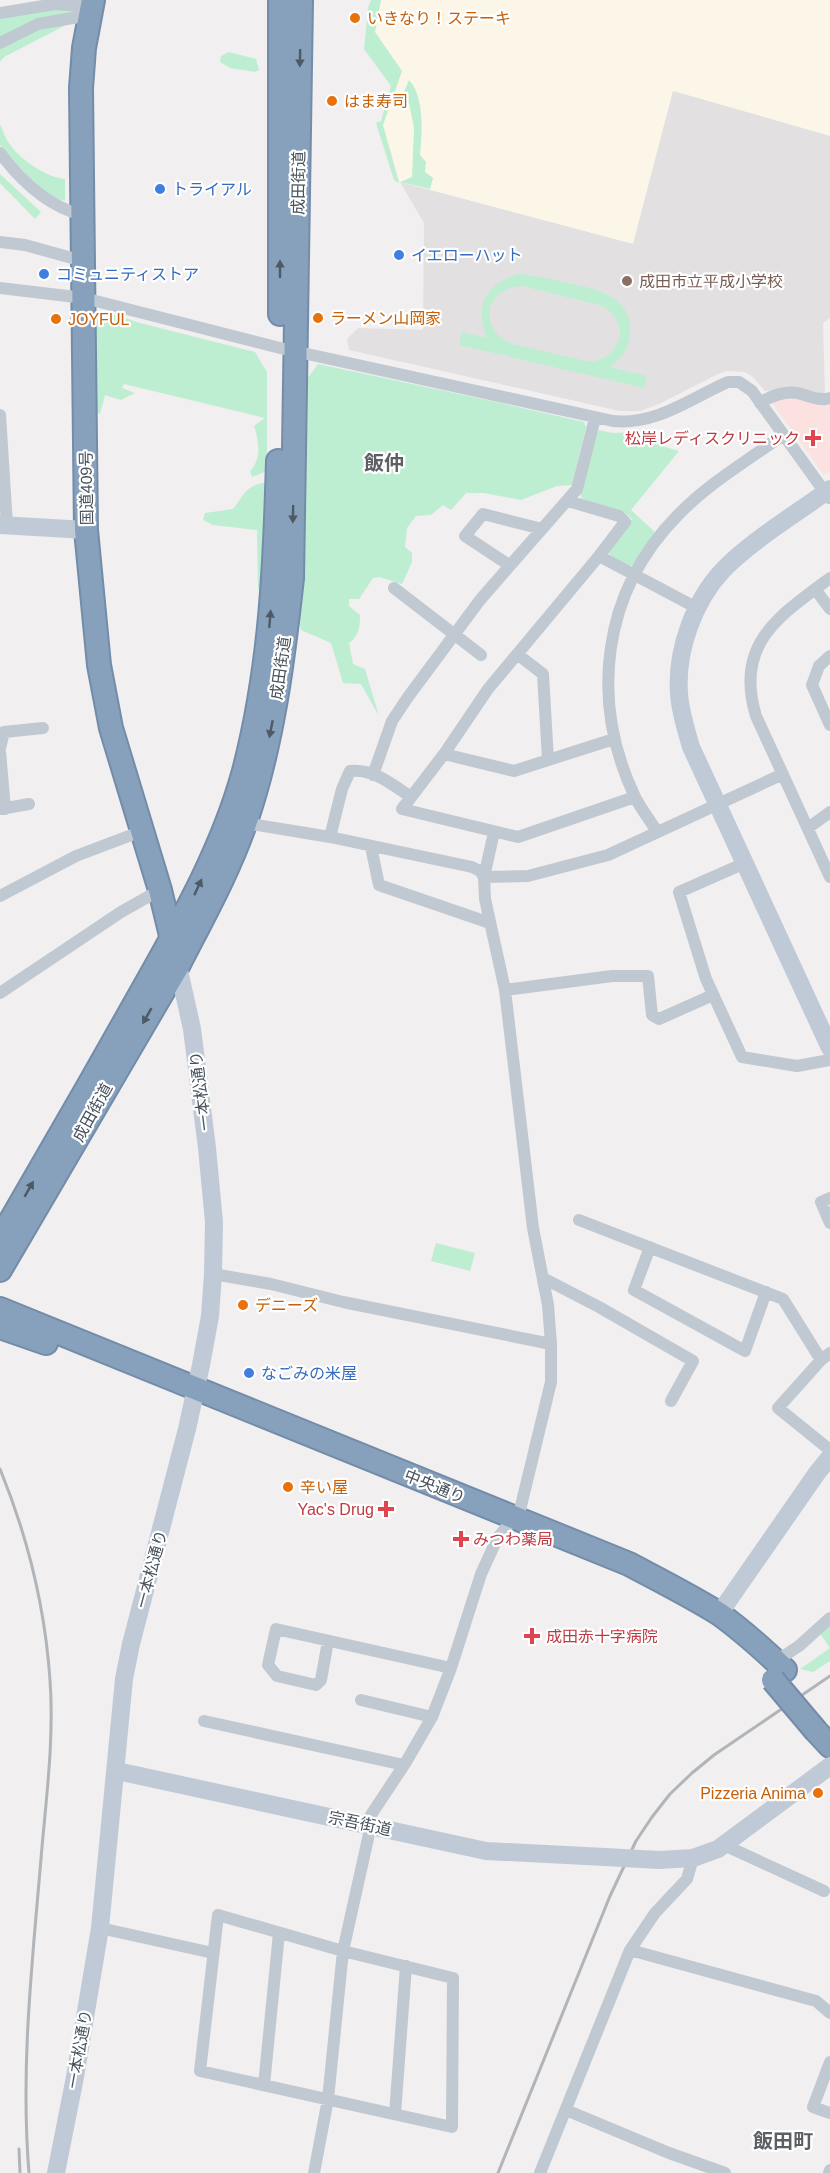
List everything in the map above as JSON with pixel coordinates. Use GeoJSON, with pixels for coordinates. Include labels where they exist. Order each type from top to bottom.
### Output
{"type":"FeatureCollection","features":[{"type":"Feature","properties":{"kind":"highway","name":"成田街道"},"geometry":{"type":"LineString","coordinates":[[0,1270],[178,966],[207,909],[245,823],[268,741],[284,657],[292,578],[280,0]]}},
{"type":"Feature","properties":{"kind":"highway","name":"成田街道"},"geometry":{"type":"LineString","coordinates":[[0,1239],[172,940],[201,881],[228,817],[243,773],[266,665],[276,566],[288,350],[301,0]]}},
{"type":"Feature","properties":{"kind":"highway","name":"国道409号"},"geometry":{"type":"LineString","coordinates":[[92,7],[84,48],[81,88],[86,530],[103,691],[111,728],[160,890],[178,966]]}},
{"type":"Feature","properties":{"kind":"highway","name":"中央通り"},"geometry":{"type":"LineString","coordinates":[[0,1309],[195,1396],[509,1524],[676,1604],[778,1670]]}},
{"type":"Feature","properties":{"kind":"highway","name":"中央通り"},"geometry":{"type":"LineString","coordinates":[[0,1327],[195,1396]]}},
{"type":"Feature","properties":{"kind":"highway","name":"中央通り"},"geometry":{"type":"LineString","coordinates":[[509,1524],[629,1564],[680,1590],[718,1614],[742,1631],[778,1670],[826,1731]]}},
{"type":"Feature","properties":{"kind":"street"},"geometry":{"type":"LineString","coordinates":[[0,13],[55,4],[92,7]]}},
{"type":"Feature","properties":{"kind":"street"},"geometry":{"type":"LineString","coordinates":[[0,43],[38,24],[92,7]]}},
{"type":"Feature","properties":{"kind":"street"},"geometry":{"type":"LineString","coordinates":[[0,153],[15,173],[48,201],[67,211],[82,215]]}},
{"type":"Feature","properties":{"kind":"street"},"geometry":{"type":"LineString","coordinates":[[0,242],[25,245],[83,261]]}},
{"type":"Feature","properties":{"kind":"street"},"geometry":{"type":"LineString","coordinates":[[0,288],[84,298],[288,350],[595,418],[627,422],[643,421],[657,417],[734,381],[748,387],[828,494],[741,554],[722,571],[697,608],[686,635],[680,663],[679,692],[683,719],[691,747],[830,1048]]}},
{"type":"Feature","properties":{"kind":"street"},"geometry":{"type":"LineString","coordinates":[[760,402],[768,396],[793,393],[822,399],[830,398]]}},
{"type":"Feature","properties":{"kind":"street"},"geometry":{"type":"LineString","coordinates":[[0,415],[4,525],[86,530]]}},
{"type":"Feature","properties":{"kind":"street"},"geometry":{"type":"LineString","coordinates":[[373,775],[392,721],[455,634],[509,565],[578,489],[595,418]]}},
{"type":"Feature","properties":{"kind":"street"},"geometry":{"type":"LineString","coordinates":[[657,832],[636,799],[614,739],[608,699],[610,653],[614,628],[633,574],[660,534],[679,513],[714,484],[783,435]]}},
{"type":"Feature","properties":{"kind":"street"},"geometry":{"type":"LineString","coordinates":[[568,501],[619,516],[625,522],[488,689],[444,754],[402,809],[518,837],[629,799],[636,799]]}},
{"type":"Feature","properties":{"kind":"street"},"geometry":{"type":"LineString","coordinates":[[509,565],[465,536],[483,514],[542,529]]}},
{"type":"Feature","properties":{"kind":"street"},"geometry":{"type":"LineString","coordinates":[[599,556],[697,608]]}},
{"type":"Feature","properties":{"kind":"street"},"geometry":{"type":"LineString","coordinates":[[830,578],[772,623],[754,660],[751,690],[756,716],[830,877]]}},
{"type":"Feature","properties":{"kind":"street"},"geometry":{"type":"LineString","coordinates":[[394,588],[481,655]]}},
{"type":"Feature","properties":{"kind":"street"},"geometry":{"type":"LineString","coordinates":[[815,589],[830,609]]}},
{"type":"Feature","properties":{"kind":"street"},"geometry":{"type":"LineString","coordinates":[[517,654],[543,674],[548,760]]}},
{"type":"Feature","properties":{"kind":"street"},"geometry":{"type":"LineString","coordinates":[[830,656],[819,666],[812,685],[830,725]]}},
{"type":"Feature","properties":{"kind":"street"},"geometry":{"type":"LineString","coordinates":[[29,804],[2,809],[0,750],[4,732],[44,728]]}},
{"type":"Feature","properties":{"kind":"street"},"geometry":{"type":"LineString","coordinates":[[444,754],[514,771],[614,739]]}},
{"type":"Feature","properties":{"kind":"street"},"geometry":{"type":"LineString","coordinates":[[330,837],[342,789],[350,771],[358,770],[373,775],[411,797]]}},
{"type":"Feature","properties":{"kind":"street"},"geometry":{"type":"LineString","coordinates":[[484,877],[528,876],[608,855],[783,774]]}},
{"type":"Feature","properties":{"kind":"street"},"geometry":{"type":"LineString","coordinates":[[808,828],[830,812]]}},
{"type":"Feature","properties":{"kind":"street"},"geometry":{"type":"LineString","coordinates":[[245,823],[330,837],[472,867],[480,871],[484,877]]}},
{"type":"Feature","properties":{"kind":"street"},"geometry":{"type":"LineString","coordinates":[[0,896],[76,856],[142,831]]}},
{"type":"Feature","properties":{"kind":"street"},"geometry":{"type":"LineString","coordinates":[[314,2173],[327,2099],[342,1951],[368,1824],[432,1717],[451,1668],[481,1574],[496,1539],[520,1510],[551,1382],[548,1305],[533,1228],[505,990],[490,923],[484,877],[494,832]]}},
{"type":"Feature","properties":{"kind":"street"},"geometry":{"type":"LineString","coordinates":[[371,847],[379,885],[490,923]]}},
{"type":"Feature","properties":{"kind":"street"},"geometry":{"type":"LineString","coordinates":[[745,863],[680,892],[706,979],[742,1057],[797,1066],[830,1060]]}},
{"type":"Feature","properties":{"kind":"street"},"geometry":{"type":"LineString","coordinates":[[0,993],[121,912],[160,890]]}},
{"type":"Feature","properties":{"kind":"street","name":"一本松通り"},"geometry":{"type":"LineString","coordinates":[[56,2173],[100,1928],[117,1771],[124,1679],[195,1396],[210,1316],[214,1230],[207,1148],[192,1029],[178,966]]}},
{"type":"Feature","properties":{"kind":"street"},"geometry":{"type":"LineString","coordinates":[[505,990],[612,976],[648,976],[652,1015],[659,1019],[713,995]]}},
{"type":"Feature","properties":{"kind":"street"},"geometry":{"type":"LineString","coordinates":[[830,1198],[821,1202],[830,1223]]}},
{"type":"Feature","properties":{"kind":"street"},"geometry":{"type":"LineString","coordinates":[[579,1220],[783,1299],[826,1356],[778,1408],[830,1450]]}},
{"type":"Feature","properties":{"kind":"street"},"geometry":{"type":"LineString","coordinates":[[650,1247],[634,1290],[745,1351],[766,1292]]}},
{"type":"Feature","properties":{"kind":"street"},"geometry":{"type":"LineString","coordinates":[[213,1274],[271,1284],[343,1302],[551,1344]]}},
{"type":"Feature","properties":{"kind":"street"},"geometry":{"type":"LineString","coordinates":[[543,1278],[693,1361],[671,1401]]}},
{"type":"Feature","properties":{"kind":"street"},"geometry":{"type":"LineString","coordinates":[[718,1614],[830,1457]]}},
{"type":"Feature","properties":{"kind":"street"},"geometry":{"type":"LineString","coordinates":[[778,1670],[799,1646],[830,1618]]}},
{"type":"Feature","properties":{"kind":"street"},"geometry":{"type":"LineString","coordinates":[[328,1641],[321,1680],[316,1685],[277,1676],[268,1665],[276,1629],[451,1668]]}},
{"type":"Feature","properties":{"kind":"street"},"geometry":{"type":"LineString","coordinates":[[361,1700],[432,1717]]}},
{"type":"Feature","properties":{"kind":"street"},"geometry":{"type":"LineString","coordinates":[[204,1721],[404,1766]]}},
{"type":"Feature","properties":{"kind":"street"},"geometry":{"type":"LineString","coordinates":[[540,2173],[630,1950],[655,1913],[687,1879],[693,1858],[724,1845],[830,1766]]}},
{"type":"Feature","properties":{"kind":"street","name":"宗吾街道"},"geometry":{"type":"LineString","coordinates":[[117,1771],[486,1851],[659,1860],[693,1858]]}},
{"type":"Feature","properties":{"kind":"street"},"geometry":{"type":"LineString","coordinates":[[724,1845],[824,1891]]}},
{"type":"Feature","properties":{"kind":"street"},"geometry":{"type":"LineString","coordinates":[[218,1915],[342,1951],[453,1978],[452,2127],[200,2071],[218,1915]]}},
{"type":"Feature","properties":{"kind":"street"},"geometry":{"type":"LineString","coordinates":[[100,1928],[213,1953]]}},
{"type":"Feature","properties":{"kind":"street"},"geometry":{"type":"LineString","coordinates":[[264,2085],[279,1933]]}},
{"type":"Feature","properties":{"kind":"street"},"geometry":{"type":"LineString","coordinates":[[630,1950],[816,2001],[830,2013]]}},
{"type":"Feature","properties":{"kind":"street"},"geometry":{"type":"LineString","coordinates":[[395,2114],[406,1966]]}},
{"type":"Feature","properties":{"kind":"street"},"geometry":{"type":"LineString","coordinates":[[830,2062],[813,2107],[830,2113]]}},
{"type":"Feature","properties":{"kind":"street"},"geometry":{"type":"LineString","coordinates":[[566,2110],[725,2173]]}},
{"type":"Feature","properties":{"kind":"shaded area"},"geometry":{"type":"Polygon","coordinates":[[[381,0],[830,0],[830,136],[673,91],[633,244],[400,182],[383,125],[402,71],[375,32],[381,0]]]}},
{"type":"Feature","properties":{"kind":"shaded area","name":"成田市立平成小学校"},"geometry":{"type":"Polygon","coordinates":[[[673,91],[830,136],[830,318],[823,323],[825,394],[795,387],[765,391],[752,376],[744,372],[727,371],[659,404],[640,411],[620,411],[349,350],[347,339],[358,328],[423,330],[424,223],[400,182],[633,244],[673,91]]]}},
{"type":"Feature","properties":{"kind":"shaded area","name":"松岸レディスクリニック"},"geometry":{"type":"Polygon","coordinates":[[[794,397],[830,405],[830,471],[824,475],[773,404],[776,400],[794,397]]]}},
{"type":"Feature","properties":{"kind":"green space"},"geometry":{"type":"Polygon","coordinates":[[[371,0],[381,0],[375,32],[402,71],[383,125],[399,183],[394,180],[376,123],[381,121],[391,86],[364,49],[368,8],[371,0]]]}},
{"type":"Feature","properties":{"kind":"green space"},"geometry":{"type":"Polygon","coordinates":[[[69,9],[74,12],[70,23],[4,57],[0,62],[0,17],[37,10],[69,9]]]}},
{"type":"Feature","properties":{"kind":"green space"},"geometry":{"type":"Polygon","coordinates":[[[229,52],[256,59],[259,70],[255,72],[230,68],[220,62],[221,56],[229,52]]]}},
{"type":"Feature","properties":{"kind":"green space"},"geometry":{"type":"Polygon","coordinates":[[[409,80],[420,105],[422,126],[420,155],[426,162],[425,172],[433,178],[430,189],[400,182],[412,177],[414,128],[409,103],[400,101],[409,80]]]}},
{"type":"Feature","properties":{"kind":"green space"},"geometry":{"type":"Polygon","coordinates":[[[0,124],[9,144],[21,157],[43,172],[65,179],[65,201],[46,192],[0,145],[0,124]]]}},
{"type":"Feature","properties":{"kind":"green space"},"geometry":{"type":"Polygon","coordinates":[[[0,174],[41,212],[35,219],[0,183],[0,174]]]}},
{"type":"Feature","properties":{"kind":"green space"},"geometry":{"type":"Polygon","coordinates":[[[518,274],[531,275],[590,288],[619,302],[629,320],[630,337],[624,352],[610,367],[647,376],[644,388],[459,345],[462,332],[487,338],[482,316],[485,298],[490,290],[507,278],[518,274]],[[522,286],[509,288],[499,294],[493,301],[490,320],[493,329],[512,344],[591,362],[602,359],[610,353],[616,347],[619,339],[620,330],[617,322],[603,306],[522,286]]]}},
{"type":"Feature","properties":{"kind":"green space"},"geometry":{"type":"Polygon","coordinates":[[[107,312],[140,323],[255,352],[267,372],[267,471],[252,477],[250,471],[258,455],[254,426],[265,418],[124,384],[122,388],[135,393],[121,400],[105,395],[100,414],[95,411],[96,322],[100,315],[107,312]]]}},
{"type":"Feature","properties":{"kind":"green space"},"geometry":{"type":"Polygon","coordinates":[[[318,364],[584,422],[586,427],[572,485],[557,486],[521,500],[484,493],[466,493],[451,510],[443,505],[431,515],[416,516],[407,528],[405,547],[412,553],[412,562],[402,584],[379,577],[373,578],[359,599],[349,599],[349,606],[360,615],[358,630],[349,643],[353,664],[365,669],[379,716],[361,684],[343,683],[331,643],[301,630],[300,625],[307,379],[318,364]]]}},
{"type":"Feature","properties":{"kind":"green space"},"geometry":{"type":"Polygon","coordinates":[[[598,430],[613,433],[637,432],[639,439],[679,451],[631,510],[655,532],[633,565],[628,566],[610,556],[609,550],[632,519],[625,513],[582,499],[580,494],[598,430]]]}},
{"type":"Feature","properties":{"kind":"green space"},"geometry":{"type":"Polygon","coordinates":[[[267,482],[264,590],[258,589],[257,530],[213,525],[203,520],[205,513],[233,509],[249,488],[267,482]]]}},
{"type":"Feature","properties":{"kind":"green space"},"geometry":{"type":"Polygon","coordinates":[[[436,1243],[475,1253],[470,1271],[431,1261],[436,1243]]]}},
{"type":"Feature","properties":{"kind":"green space"},"geometry":{"type":"Polygon","coordinates":[[[830,1622],[830,1648],[819,1632],[830,1622]]]}},
{"type":"Feature","properties":{"kind":"green space"},"geometry":{"type":"Polygon","coordinates":[[[830,1648],[830,1661],[813,1672],[800,1669],[830,1648]]]}},
{"type":"Feature","properties":{"kind":"railway"},"geometry":{"type":"LineString","coordinates":[[0,1469],[26,1546],[39,1599],[48,1653],[51,1701],[49,1764],[27,2051],[29,2173]]}},
{"type":"Feature","properties":{"kind":"railway"},"geometry":{"type":"LineString","coordinates":[[498,2173],[610,1896],[636,1841],[652,1817],[670,1794],[714,1755],[830,1676]]}},
{"type":"Feature","properties":{"kind":"railway"},"geometry":{"type":"LineString","coordinates":[[19,2149],[20,2173]]}},
{"type":"Feature","properties":{"kind":"place","name":"いきなり！ステーキ"},"geometry":{"type":"Point","coordinates":[355,18]}},
{"type":"Feature","properties":{"kind":"place","name":"はま寿司"},"geometry":{"type":"Point","coordinates":[332,101]}},
{"type":"Feature","properties":{"kind":"place","name":"トライアル"},"geometry":{"type":"Point","coordinates":[160,189]}},
{"type":"Feature","properties":{"kind":"place","name":"イエローハット"},"geometry":{"type":"Point","coordinates":[399,255]}},
{"type":"Feature","properties":{"kind":"place","name":"コミュニティストア"},"geometry":{"type":"Point","coordinates":[44,274]}},
{"type":"Feature","properties":{"kind":"place","name":"成田市立平成小学校"},"geometry":{"type":"Point","coordinates":[627,281]}},
{"type":"Feature","properties":{"kind":"place","name":"ラーメン山岡家"},"geometry":{"type":"Point","coordinates":[318,318]}},
{"type":"Feature","properties":{"kind":"place","name":"JOYFUL"},"geometry":{"type":"Point","coordinates":[56,319]}},
{"type":"Feature","properties":{"kind":"place","name":"松岸レディスクリニック"},"geometry":{"type":"Point","coordinates":[813,438]}},
{"type":"Feature","properties":{"kind":"place","name":"デニーズ"},"geometry":{"type":"Point","coordinates":[243,1305]}},
{"type":"Feature","properties":{"kind":"place","name":"なごみの米屋"},"geometry":{"type":"Point","coordinates":[249,1373]}},
{"type":"Feature","properties":{"kind":"place","name":"辛い屋"},"geometry":{"type":"Point","coordinates":[288,1487]}},
{"type":"Feature","properties":{"kind":"place","name":"Yac's Drug"},"geometry":{"type":"Point","coordinates":[386,1509]}},
{"type":"Feature","properties":{"kind":"place","name":"みつわ薬局"},"geometry":{"type":"Point","coordinates":[461,1539]}},
{"type":"Feature","properties":{"kind":"place","name":"成田赤十字病院"},"geometry":{"type":"Point","coordinates":[532,1636]}},
{"type":"Feature","properties":{"kind":"place","name":"Pizzeria Anima"},"geometry":{"type":"Point","coordinates":[818,1793]}},
{"type":"Feature","properties":{"kind":"district","name":"飯仲"},"geometry":{"type":"Point","coordinates":[384,463]}},
{"type":"Feature","properties":{"kind":"district","name":"飯田町"},"geometry":{"type":"Point","coordinates":[783,2141]}}]}
